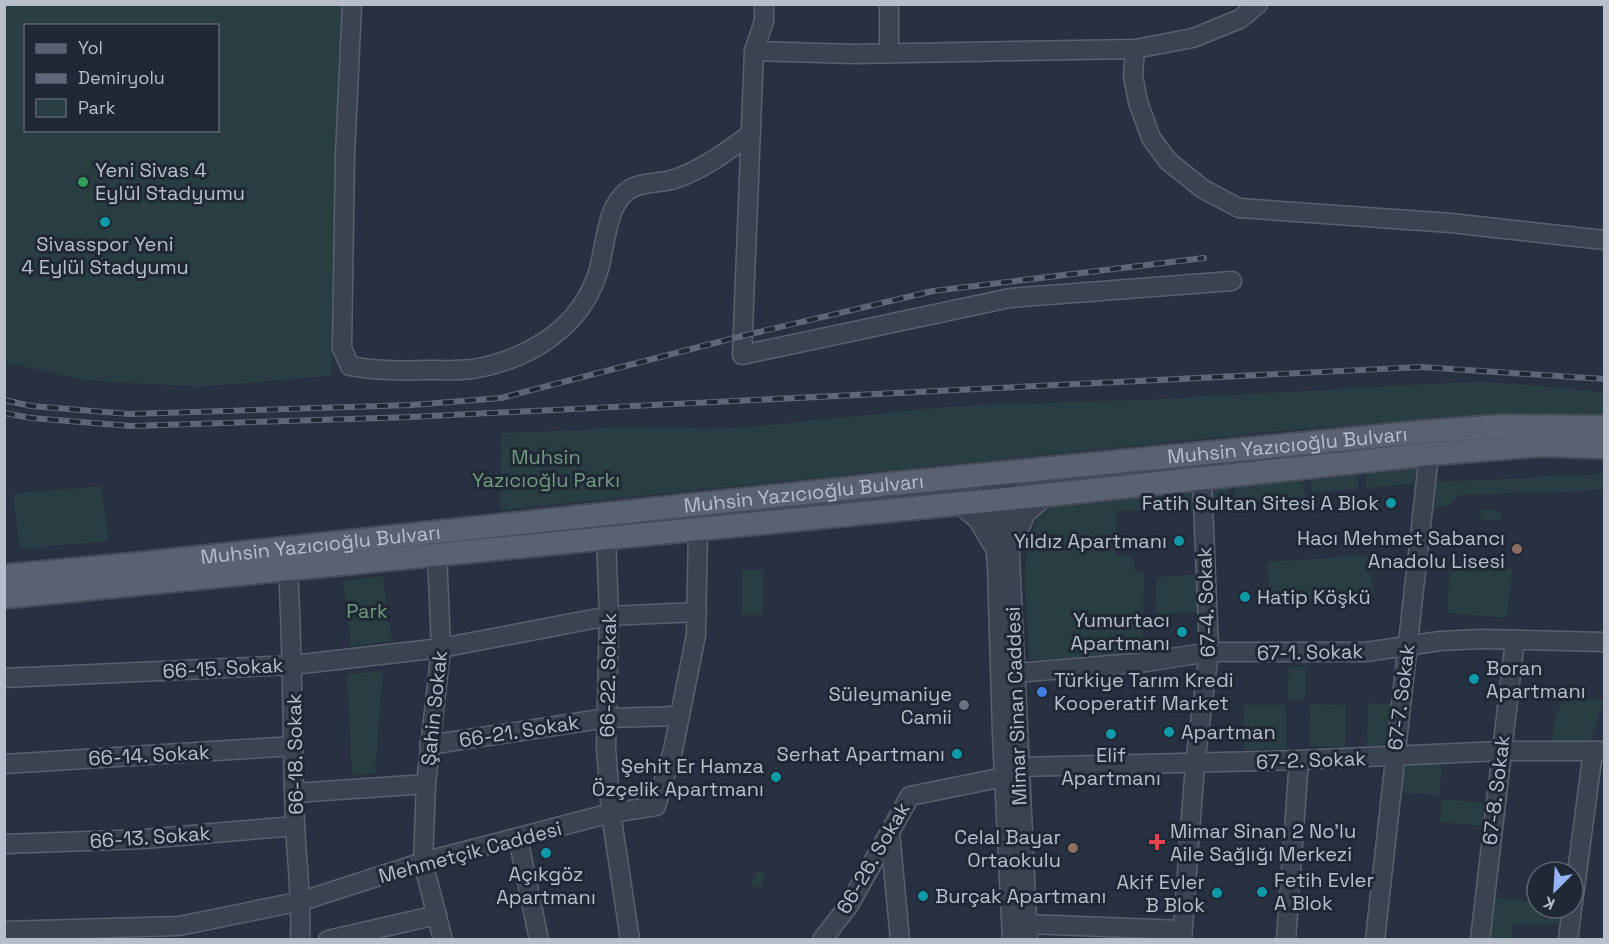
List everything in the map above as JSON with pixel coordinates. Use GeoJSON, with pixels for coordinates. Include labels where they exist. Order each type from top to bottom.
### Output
{"type":"FeatureCollection","features":[{"type":"Feature","properties":{"kind":"main road","name":"Muhsin Yazıcıoğlu Bulvarı"},"geometry":{"type":"LineString","coordinates":[[4,576],[148,563],[997,473],[1502,426],[1605,427]]}},
{"type":"Feature","properties":{"kind":"main road","name":"Muhsin Yazıcıoğlu Bulvarı"},"geometry":{"type":"LineString","coordinates":[[4,597],[698,527],[1047,495],[1429,454],[1541,445],[1605,447]]}},
{"type":"Feature","properties":{"kind":"street"},"geometry":{"type":"LineString","coordinates":[[352,4],[345,156],[342,348],[350,366],[377,371],[472,369],[518,356],[556,336],[585,302],[598,272],[615,206],[626,191],[641,185],[674,179],[712,162],[749,135]]}},
{"type":"Feature","properties":{"kind":"street"},"geometry":{"type":"LineString","coordinates":[[764,4],[764,21],[754,51],[742,355],[1010,298],[1232,281]]}},
{"type":"Feature","properties":{"kind":"street"},"geometry":{"type":"LineString","coordinates":[[890,4],[890,53]]}},
{"type":"Feature","properties":{"kind":"street"},"geometry":{"type":"LineString","coordinates":[[754,51],[890,53],[1135,48],[1193,38],[1240,19],[1258,4]]}},
{"type":"Feature","properties":{"kind":"street"},"geometry":{"type":"LineString","coordinates":[[1135,48],[1133,76],[1151,138],[1168,161],[1203,189],[1239,208],[1451,223],[1605,240]]}},
{"type":"Feature","properties":{"kind":"street","name":"67-7. Sokak"},"geometry":{"type":"LineString","coordinates":[[1376,939],[1394,757],[1429,454]]}},
{"type":"Feature","properties":{"kind":"street","name":"Mimar Sinan Caddesi"},"geometry":{"type":"LineString","coordinates":[[997,473],[1015,673],[1011,772],[1027,932]]}},
{"type":"Feature","properties":{"kind":"street","name":"67-4. Sokak"},"geometry":{"type":"LineString","coordinates":[[1182,935],[1195,764],[1209,652],[1202,479]]}},
{"type":"Feature","properties":{"kind":"street"},"geometry":{"type":"LineString","coordinates":[[957,502],[978,520],[1003,551],[1026,513],[1047,495]]}},
{"type":"Feature","properties":{"kind":"street","name":"Mehmetçik Caddesi"},"geometry":{"type":"LineString","coordinates":[[4,931],[178,926],[302,901],[423,862],[611,813],[656,806],[680,716],[696,635],[698,527]]}},
{"type":"Feature","properties":{"kind":"street","name":"66-22. Sokak"},"geometry":{"type":"LineString","coordinates":[[606,536],[609,616],[607,718],[611,813],[630,939]]}},
{"type":"Feature","properties":{"kind":"street","name":"Mimar Sinan Caddesi"},"geometry":{"type":"LineString","coordinates":[[1003,551],[1011,772],[1012,939]]}},
{"type":"Feature","properties":{"kind":"street","name":"Şahin Sokak"},"geometry":{"type":"LineString","coordinates":[[437,553],[441,648],[429,745],[423,862],[443,939]]}},
{"type":"Feature","properties":{"kind":"street","name":"66-18. Sokak"},"geometry":{"type":"LineString","coordinates":[[288,568],[294,665],[296,826],[302,901],[300,939]]}},
{"type":"Feature","properties":{"kind":"street","name":"66-15. Sokak"},"geometry":{"type":"LineString","coordinates":[[4,678],[294,665],[441,648],[609,616],[697,612]]}},
{"type":"Feature","properties":{"kind":"street","name":"67-8. Sokak"},"geometry":{"type":"LineString","coordinates":[[1480,939],[1515,640]]}},
{"type":"Feature","properties":{"kind":"street","name":"67-1. Sokak"},"geometry":{"type":"LineString","coordinates":[[1015,673],[1148,662],[1209,652],[1366,652],[1440,641],[1605,642]]}},
{"type":"Feature","properties":{"kind":"street","name":"66-21. Sokak"},"geometry":{"type":"LineString","coordinates":[[429,745],[607,718],[680,716]]}},
{"type":"Feature","properties":{"kind":"street","name":"66-14. Sokak"},"geometry":{"type":"LineString","coordinates":[[4,764],[294,746]]}},
{"type":"Feature","properties":{"kind":"street"},"geometry":{"type":"LineString","coordinates":[[1580,860],[1599,751]]}},
{"type":"Feature","properties":{"kind":"street","name":"67-2. Sokak"},"geometry":{"type":"LineString","coordinates":[[1011,772],[1501,752],[1599,751]]}},
{"type":"Feature","properties":{"kind":"street"},"geometry":{"type":"LineString","coordinates":[[1287,939],[1299,760]]}},
{"type":"Feature","properties":{"kind":"street","name":"66-26. Sokak"},"geometry":{"type":"LineString","coordinates":[[822,939],[849,905],[910,795],[1011,772]]}},
{"type":"Feature","properties":{"kind":"street"},"geometry":{"type":"LineString","coordinates":[[295,794],[426,784]]}},
{"type":"Feature","properties":{"kind":"street","name":"66-13. Sokak"},"geometry":{"type":"LineString","coordinates":[[4,844],[144,839],[296,826]]}},
{"type":"Feature","properties":{"kind":"street"},"geometry":{"type":"LineString","coordinates":[[890,832],[900,939]]}},
{"type":"Feature","properties":{"kind":"street"},"geometry":{"type":"LineString","coordinates":[[518,838],[539,939]]}},
{"type":"Feature","properties":{"kind":"street"},"geometry":{"type":"LineString","coordinates":[[328,939],[437,915]]}},
{"type":"Feature","properties":{"kind":"street"},"geometry":{"type":"LineString","coordinates":[[1568,939],[1570,920]]}},
{"type":"Feature","properties":{"kind":"street"},"geometry":{"type":"LineString","coordinates":[[1027,932],[1182,935]]}},
{"type":"Feature","properties":{"kind":"green space"},"geometry":{"type":"Polygon","coordinates":[[[4,5],[346,5],[331,376],[199,387],[82,380],[5,362],[4,5]]]}},
{"type":"Feature","properties":{"kind":"green space","name":"Muhsin Yazıcıoğlu Parkı"},"geometry":{"type":"Polygon","coordinates":[[[1481,381],[1604,392],[1604,420],[1503,416],[1310,428],[500,510],[501,433],[619,428],[729,429],[955,406],[1161,399],[1481,381]]]}},
{"type":"Feature","properties":{"kind":"green space"},"geometry":{"type":"Polygon","coordinates":[[[1604,430],[1101,477],[1100,471],[1282,452],[1604,430]]]}},
{"type":"Feature","properties":{"kind":"green space"},"geometry":{"type":"Polygon","coordinates":[[[1423,465],[1421,483],[1366,488],[1365,472],[1423,465]]]}},
{"type":"Feature","properties":{"kind":"green space"},"geometry":{"type":"Polygon","coordinates":[[[1357,472],[1359,489],[1312,492],[1310,475],[1357,472]]]}},
{"type":"Feature","properties":{"kind":"green space"},"geometry":{"type":"Polygon","coordinates":[[[1604,474],[1604,490],[1459,495],[1451,505],[1434,508],[1436,482],[1604,474]]]}},
{"type":"Feature","properties":{"kind":"green space"},"geometry":{"type":"Polygon","coordinates":[[[1302,475],[1305,497],[1236,503],[1234,482],[1302,475]]]}},
{"type":"Feature","properties":{"kind":"green space"},"geometry":{"type":"Polygon","coordinates":[[[1229,485],[1231,503],[1212,505],[1213,511],[1207,512],[1204,488],[1229,485]]]}},
{"type":"Feature","properties":{"kind":"green space"},"geometry":{"type":"Polygon","coordinates":[[[101,486],[109,541],[20,549],[13,494],[101,486]]]}},
{"type":"Feature","properties":{"kind":"green space"},"geometry":{"type":"Polygon","coordinates":[[[1191,488],[1193,509],[1155,512],[1154,491],[1191,488]]]}},
{"type":"Feature","properties":{"kind":"green space"},"geometry":{"type":"Polygon","coordinates":[[[888,493],[890,500],[5,588],[888,493]]]}},
{"type":"Feature","properties":{"kind":"green space"},"geometry":{"type":"Polygon","coordinates":[[[1140,496],[1141,510],[1116,511],[1116,556],[1133,556],[1135,571],[1144,572],[1143,655],[1029,660],[1025,577],[1027,546],[1039,513],[1063,502],[1140,496]]]}},
{"type":"Feature","properties":{"kind":"green space"},"geometry":{"type":"Polygon","coordinates":[[[1481,510],[1501,511],[1500,520],[1480,520],[1481,510]]]}},
{"type":"Feature","properties":{"kind":"green space"},"geometry":{"type":"Polygon","coordinates":[[[1370,555],[1373,597],[1270,604],[1267,562],[1370,555]]]}},
{"type":"Feature","properties":{"kind":"green space"},"geometry":{"type":"Polygon","coordinates":[[[1450,562],[1513,569],[1507,618],[1447,613],[1450,562]]]}},
{"type":"Feature","properties":{"kind":"green space"},"geometry":{"type":"Polygon","coordinates":[[[742,570],[763,570],[763,615],[742,615],[742,570]]]}},
{"type":"Feature","properties":{"kind":"green space"},"geometry":{"type":"Polygon","coordinates":[[[1198,574],[1200,612],[1156,614],[1155,587],[1158,577],[1198,574]]]}},
{"type":"Feature","properties":{"kind":"green space","name":"Park"},"geometry":{"type":"Polygon","coordinates":[[[383,576],[392,641],[351,646],[343,581],[383,576]]]}},
{"type":"Feature","properties":{"kind":"green space"},"geometry":{"type":"Polygon","coordinates":[[[1289,666],[1306,667],[1305,700],[1287,700],[1289,666]]]}},
{"type":"Feature","properties":{"kind":"green space","name":"Park"},"geometry":{"type":"Polygon","coordinates":[[[383,671],[375,774],[352,775],[347,674],[383,671]]]}},
{"type":"Feature","properties":{"kind":"green space"},"geometry":{"type":"Polygon","coordinates":[[[1572,699],[1604,700],[1589,744],[1551,744],[1555,718],[1562,702],[1572,699]]]}},
{"type":"Feature","properties":{"kind":"green space"},"geometry":{"type":"Polygon","coordinates":[[[1368,703],[1394,704],[1392,747],[1367,746],[1368,703]]]}},
{"type":"Feature","properties":{"kind":"green space"},"geometry":{"type":"Polygon","coordinates":[[[1310,704],[1346,705],[1345,747],[1309,746],[1310,704]]]}},
{"type":"Feature","properties":{"kind":"green space"},"geometry":{"type":"Polygon","coordinates":[[[1243,705],[1286,705],[1286,749],[1244,749],[1243,705]]]}},
{"type":"Feature","properties":{"kind":"green space"},"geometry":{"type":"Polygon","coordinates":[[[1401,759],[1442,761],[1440,795],[1399,793],[1401,759]]]}},
{"type":"Feature","properties":{"kind":"green space"},"geometry":{"type":"Polygon","coordinates":[[[1442,799],[1484,803],[1482,826],[1440,822],[1442,799]]]}},
{"type":"Feature","properties":{"kind":"green space"},"geometry":{"type":"Polygon","coordinates":[[[757,870],[767,874],[760,889],[750,884],[757,870]]]}},
{"type":"Feature","properties":{"kind":"green space"},"geometry":{"type":"Polygon","coordinates":[[[1488,897],[1525,901],[1525,920],[1566,920],[1566,925],[1513,923],[1512,939],[1484,940],[1488,897]]]}},
{"type":"Feature","properties":{"kind":"railway"},"geometry":{"type":"LineString","coordinates":[[4,400],[31,406],[130,414],[412,405],[501,398],[742,336],[933,291],[1204,258]]}},
{"type":"Feature","properties":{"kind":"railway"},"geometry":{"type":"LineString","coordinates":[[4,413],[31,418],[131,426],[411,417],[1421,367],[1604,379]]}},
{"type":"Feature","properties":{"kind":"place","name":"Yeni Sivas 4 Eylül Stadyumu"},"geometry":{"type":"Point","coordinates":[83,182]}},
{"type":"Feature","properties":{"kind":"place","name":"Sivasspor Yeni 4 Eylül Stadyumu"},"geometry":{"type":"Point","coordinates":[105,222]}},
{"type":"Feature","properties":{"kind":"place","name":"Fatih Sultan Sitesi A Blok"},"geometry":{"type":"Point","coordinates":[1391,503]}},
{"type":"Feature","properties":{"kind":"place","name":"Yıldız Apartmanı"},"geometry":{"type":"Point","coordinates":[1179,541]}},
{"type":"Feature","properties":{"kind":"place","name":"Hacı Mehmet Sabancı Anadolu Lisesi"},"geometry":{"type":"Point","coordinates":[1517,549]}},
{"type":"Feature","properties":{"kind":"place","name":"Hatip Köşkü"},"geometry":{"type":"Point","coordinates":[1245,597]}},
{"type":"Feature","properties":{"kind":"place","name":"Yumurtacı Apartmanı"},"geometry":{"type":"Point","coordinates":[1182,632]}},
{"type":"Feature","properties":{"kind":"place","name":"Boran Apartmanı"},"geometry":{"type":"Point","coordinates":[1474,679]}},
{"type":"Feature","properties":{"kind":"place","name":"Türkiye Tarım Kredi Kooperatif Market"},"geometry":{"type":"Point","coordinates":[1042,692]}},
{"type":"Feature","properties":{"kind":"place","name":"Süleymaniye Camii"},"geometry":{"type":"Point","coordinates":[964,705]}},
{"type":"Feature","properties":{"kind":"place","name":"Apartman"},"geometry":{"type":"Point","coordinates":[1169,732]}},
{"type":"Feature","properties":{"kind":"place","name":"Elif Apartmanı"},"geometry":{"type":"Point","coordinates":[1111,734]}},
{"type":"Feature","properties":{"kind":"place","name":"Serhat Apartmanı"},"geometry":{"type":"Point","coordinates":[957,754]}},
{"type":"Feature","properties":{"kind":"place","name":"Şehit Er Hamza Özçelik Apartmanı"},"geometry":{"type":"Point","coordinates":[776,777]}},
{"type":"Feature","properties":{"kind":"place","name":"Mimar Sinan 2 No'lu Aile Sağlığı Merkezi"},"geometry":{"type":"Point","coordinates":[1157,842]}},
{"type":"Feature","properties":{"kind":"place","name":"Celal Bayar Ortaokulu"},"geometry":{"type":"Point","coordinates":[1073,848]}},
{"type":"Feature","properties":{"kind":"place","name":"Açıkgöz Apartmanı"},"geometry":{"type":"Point","coordinates":[546,853]}},
{"type":"Feature","properties":{"kind":"place","name":"Fetih Evler A Blok"},"geometry":{"type":"Point","coordinates":[1262,892]}},
{"type":"Feature","properties":{"kind":"place","name":"Akif Evler B Blok"},"geometry":{"type":"Point","coordinates":[1217,893]}},
{"type":"Feature","properties":{"kind":"place","name":"Burçak Apartmanı"},"geometry":{"type":"Point","coordinates":[923,896]}}]}
